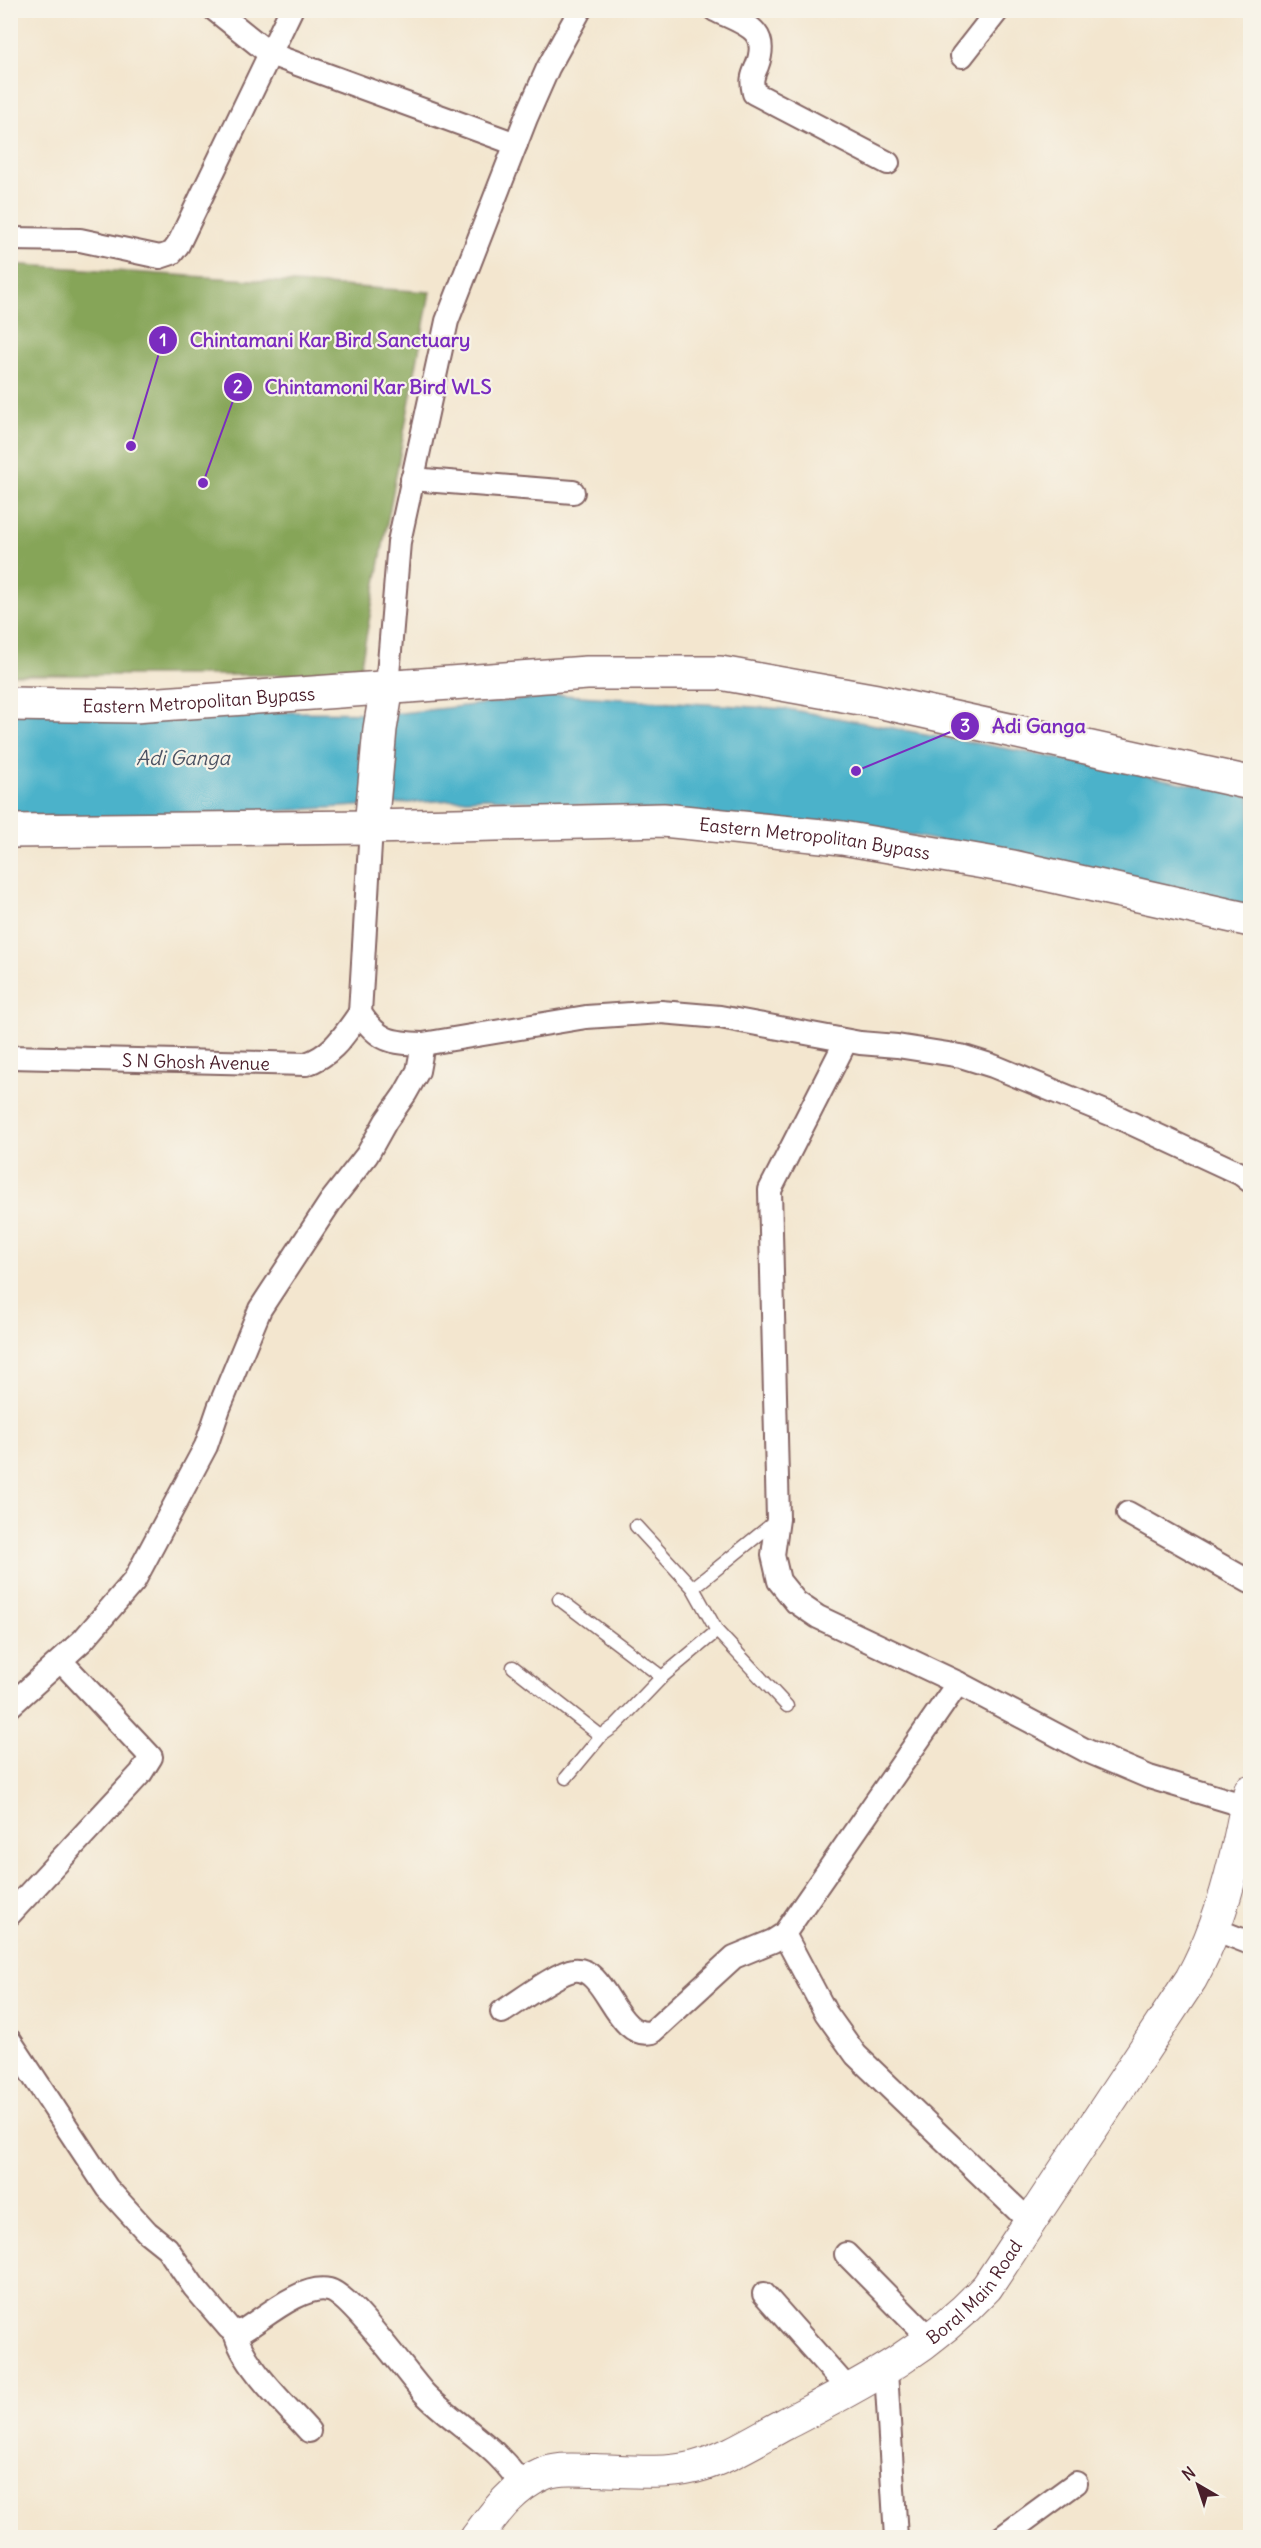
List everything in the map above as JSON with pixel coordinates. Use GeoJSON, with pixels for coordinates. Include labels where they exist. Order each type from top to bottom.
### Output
{"type":"FeatureCollection","features":[{"type":"Feature","properties":{"kind":"main road","name":"Eastern Metropolitan Bypass"},"geometry":{"type":"LineString","coordinates":[[10,705],[134,706],[587,673],[720,673],[877,701],[1251,783]]}},
{"type":"Feature","properties":{"kind":"main road"},"geometry":{"type":"LineString","coordinates":[[371,827],[380,729],[387,687]]}},
{"type":"Feature","properties":{"kind":"main road","name":"Eastern Metropolitan Bypass"},"geometry":{"type":"LineString","coordinates":[[10,831],[371,827],[663,820],[842,838],[1013,867],[1251,920]]}},
{"type":"Feature","properties":{"kind":"main road","name":"Boral Main Road"},"geometry":{"type":"LineString","coordinates":[[476,2538],[502,2504],[541,2475],[564,2469],[656,2472],[696,2467],[739,2448],[886,2371],[931,2340],[962,2314],[987,2287],[1191,1979],[1205,1953],[1214,1929],[1236,1858],[1248,1799]]}},
{"type":"Feature","properties":{"kind":"street"},"geometry":{"type":"LineString","coordinates":[[215,10],[270,54],[516,144]]}},
{"type":"Feature","properties":{"kind":"street"},"geometry":{"type":"LineString","coordinates":[[10,239],[80,240],[160,257],[172,253],[178,245],[291,10]]}},
{"type":"Feature","properties":{"kind":"street"},"geometry":{"type":"LineString","coordinates":[[387,687],[399,542],[447,321],[548,68],[580,10]]}},
{"type":"Feature","properties":{"kind":"street"},"geometry":{"type":"LineString","coordinates":[[715,10],[740,22],[758,34],[762,41],[763,50],[750,81],[754,93],[888,163]]}},
{"type":"Feature","properties":{"kind":"street"},"geometry":{"type":"LineString","coordinates":[[962,57],[998,10]]}},
{"type":"Feature","properties":{"kind":"street"},"geometry":{"type":"LineString","coordinates":[[412,479],[573,492]]}},
{"type":"Feature","properties":{"kind":"street"},"geometry":{"type":"LineString","coordinates":[[371,827],[360,1013],[370,1028],[380,1037],[399,1043],[423,1044],[586,1017],[661,1012],[720,1017],[846,1041],[961,1056],[993,1066],[1120,1118],[1241,1174],[1251,1181]]}},
{"type":"Feature","properties":{"kind":"street","name":"S N Ghosh Avenue"},"geometry":{"type":"LineString","coordinates":[[10,1058],[306,1064],[329,1053],[360,1013]]}},
{"type":"Feature","properties":{"kind":"street"},"geometry":{"type":"LineString","coordinates":[[846,1041],[770,1190],[778,1519],[773,1555],[779,1581],[796,1602],[818,1617],[958,1683],[1085,1750],[1149,1777],[1248,1799]]}},
{"type":"Feature","properties":{"kind":"street"},"geometry":{"type":"LineString","coordinates":[[10,1706],[83,1640],[134,1581],[206,1446],[219,1408],[260,1310],[331,1201],[367,1155],[405,1094],[418,1071],[423,1044]]}},
{"type":"Feature","properties":{"kind":"street"},"geometry":{"type":"LineString","coordinates":[[1128,1513],[1251,1582]]}},
{"type":"Feature","properties":{"kind":"street"},"geometry":{"type":"LineString","coordinates":[[10,1914],[141,1773],[151,1758],[61,1661]]}},
{"type":"Feature","properties":{"kind":"street"},"geometry":{"type":"LineString","coordinates":[[502,2012],[565,1973],[579,1970],[589,1974],[634,2031],[644,2034],[652,2032],[734,1957],[784,1934],[958,1683]]}},
{"type":"Feature","properties":{"kind":"street"},"geometry":{"type":"LineString","coordinates":[[1214,1929],[1251,1943]]}},
{"type":"Feature","properties":{"kind":"street"},"geometry":{"type":"LineString","coordinates":[[784,1934],[826,2013],[856,2055],[1030,2222]]}},
{"type":"Feature","properties":{"kind":"street"},"geometry":{"type":"LineString","coordinates":[[10,2041],[107,2188],[147,2232],[167,2248],[223,2323],[235,2332],[237,2341],[250,2360],[309,2431]]}},
{"type":"Feature","properties":{"kind":"street"},"geometry":{"type":"LineString","coordinates":[[846,2254],[931,2340]]}},
{"type":"Feature","properties":{"kind":"street"},"geometry":{"type":"LineString","coordinates":[[235,2332],[244,2330],[314,2289],[331,2290],[362,2318],[425,2394],[461,2427],[503,2460],[518,2477],[521,2488]]}},
{"type":"Feature","properties":{"kind":"street"},"geometry":{"type":"LineString","coordinates":[[764,2294],[849,2390]]}},
{"type":"Feature","properties":{"kind":"street"},"geometry":{"type":"LineString","coordinates":[[886,2371],[896,2538]]}},
{"type":"Feature","properties":{"kind":"street"},"geometry":{"type":"LineString","coordinates":[[1001,2538],[1076,2483]]}},
{"type":"Feature","properties":{"kind":"lane"},"geometry":{"type":"LineString","coordinates":[[693,1588],[778,1519]]}},
{"type":"Feature","properties":{"kind":"lane"},"geometry":{"type":"LineString","coordinates":[[636,1526],[693,1588],[717,1631],[787,1706]]}},
{"type":"Feature","properties":{"kind":"lane"},"geometry":{"type":"LineString","coordinates":[[559,1599],[663,1677]]}},
{"type":"Feature","properties":{"kind":"lane"},"geometry":{"type":"LineString","coordinates":[[566,1778],[601,1737],[615,1726],[663,1677],[717,1631]]}},
{"type":"Feature","properties":{"kind":"lane"},"geometry":{"type":"LineString","coordinates":[[513,1667],[601,1737]]}},
{"type":"Feature","properties":{"kind":"green space"},"geometry":{"type":"Polygon","coordinates":[[[10,264],[430,292],[359,675],[11,675],[10,264]]]}},
{"type":"Feature","properties":{"kind":"water"},"geometry":{"type":"Polygon","coordinates":[[[562,695],[787,709],[1250,796],[1250,907],[882,829],[486,798],[150,819],[11,816],[11,710],[401,713],[562,695]]]}},
{"type":"Feature","properties":{"kind":"place","name":"Chintamani Kar Bird Sanctuary"},"geometry":{"type":"Point","coordinates":[131,446]}},
{"type":"Feature","properties":{"kind":"place","name":"Chintamoni Kar Bird WLS"},"geometry":{"type":"Point","coordinates":[203,483]}},
{"type":"Feature","properties":{"kind":"place","name":"Adi Ganga"},"geometry":{"type":"Point","coordinates":[856,771]}}]}
